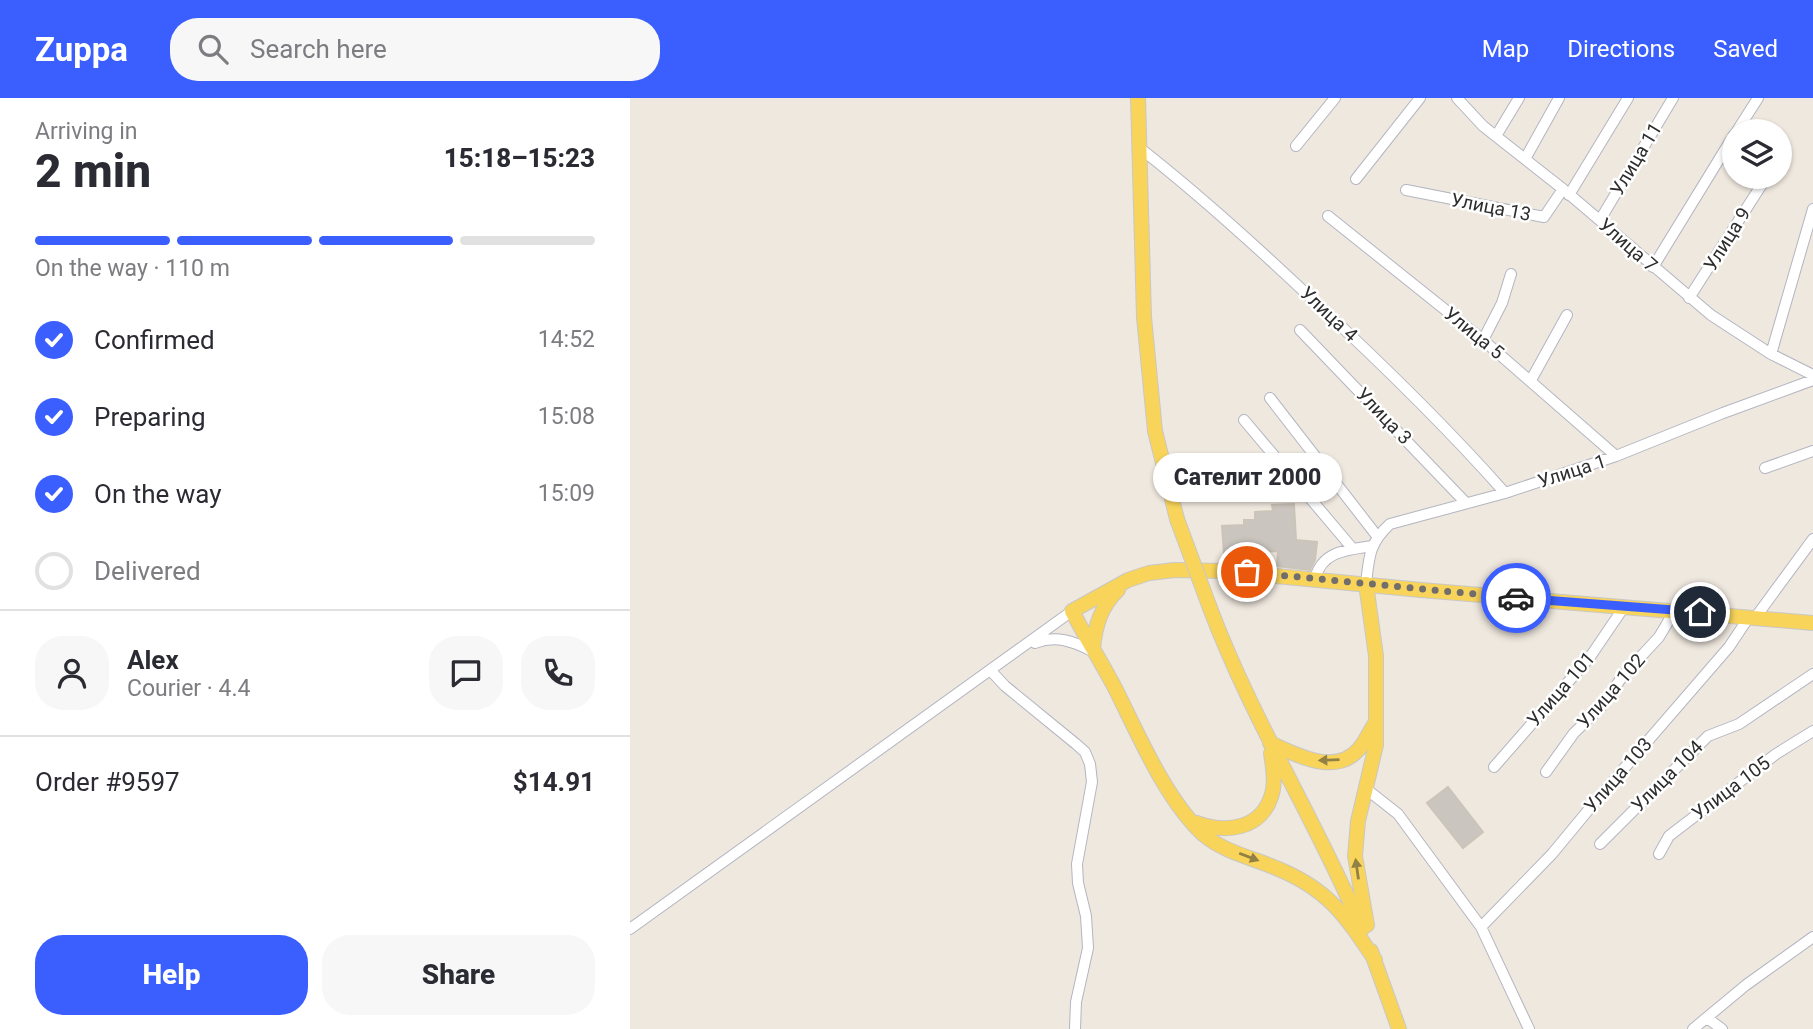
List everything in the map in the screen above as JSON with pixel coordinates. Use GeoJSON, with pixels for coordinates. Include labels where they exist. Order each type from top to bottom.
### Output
{"type":"FeatureCollection","features":[{"type":"Feature","properties":{"kind":"main road"},"geometry":{"type":"LineString","coordinates":[[1138,98],[1144,317],[1155,431],[1177,519],[1228,657],[1349,898],[1375,960],[1399,1029]]}},
{"type":"Feature","properties":{"kind":"main road"},"geometry":{"type":"LineString","coordinates":[[1141,149],[1145,98]]}},
{"type":"Feature","properties":{"kind":"main road"},"geometry":{"type":"LineString","coordinates":[[1375,960],[1343,913],[1324,894],[1298,878],[1219,845],[1204,835],[1156,768],[1072,611],[1128,580],[1149,573],[1175,570],[1315,578],[1813,623]]}},
{"type":"Feature","properties":{"kind":"main road"},"geometry":{"type":"LineString","coordinates":[[1093,651],[1094,630],[1100,615],[1108,599],[1128,580]]}},
{"type":"Feature","properties":{"kind":"main road"},"geometry":{"type":"LineString","coordinates":[[1366,584],[1376,656],[1376,745],[1358,821],[1355,856],[1375,960]]}},
{"type":"Feature","properties":{"kind":"main road"},"geometry":{"type":"LineString","coordinates":[[1270,743],[1308,760],[1344,760],[1358,751],[1374,725]]}},
{"type":"Feature","properties":{"kind":"main road"},"geometry":{"type":"LineString","coordinates":[[1192,821],[1214,829],[1232,829],[1252,822],[1264,811],[1272,796],[1274,774],[1270,743]]}},
{"type":"Feature","properties":{"kind":"street"},"geometry":{"type":"LineString","coordinates":[[1296,146],[1335,98]]}},
{"type":"Feature","properties":{"kind":"street"},"geometry":{"type":"LineString","coordinates":[[1356,179],[1420,98]]}},
{"type":"Feature","properties":{"kind":"street","name":"Улица 7"},"geometry":{"type":"LineString","coordinates":[[1457,98],[1496,136],[1600,220],[1689,298],[1771,354],[1813,375]]}},
{"type":"Feature","properties":{"kind":"street"},"geometry":{"type":"LineString","coordinates":[[1496,136],[1519,98]]}},
{"type":"Feature","properties":{"kind":"street"},"geometry":{"type":"LineString","coordinates":[[1525,159],[1559,98]]}},
{"type":"Feature","properties":{"kind":"street"},"geometry":{"type":"LineString","coordinates":[[1566,192],[1628,98]]}},
{"type":"Feature","properties":{"kind":"street","name":"Улица 11"},"geometry":{"type":"LineString","coordinates":[[1600,220],[1673,98]]}},
{"type":"Feature","properties":{"kind":"street"},"geometry":{"type":"LineString","coordinates":[[1744,119],[1758,98]]}},
{"type":"Feature","properties":{"kind":"street","name":"Улица 4"},"geometry":{"type":"LineString","coordinates":[[1141,149],[1193,189],[1372,354],[1464,447],[1505,493]]}},
{"type":"Feature","properties":{"kind":"street"},"geometry":{"type":"LineString","coordinates":[[1653,267],[1722,154]]}},
{"type":"Feature","properties":{"kind":"street","name":"Улица 9"},"geometry":{"type":"LineString","coordinates":[[1689,298],[1759,189]]}},
{"type":"Feature","properties":{"kind":"street","name":"Улица 13"},"geometry":{"type":"LineString","coordinates":[[1406,190],[1544,217],[1566,192]]}},
{"type":"Feature","properties":{"kind":"street"},"geometry":{"type":"LineString","coordinates":[[1771,354],[1813,209]]}},
{"type":"Feature","properties":{"kind":"street","name":"Улица 5"},"geometry":{"type":"LineString","coordinates":[[1328,216],[1483,340],[1616,456]]}},
{"type":"Feature","properties":{"kind":"street"},"geometry":{"type":"LineString","coordinates":[[1483,340],[1502,303],[1511,274]]}},
{"type":"Feature","properties":{"kind":"street"},"geometry":{"type":"LineString","coordinates":[[1531,380],[1567,315]]}},
{"type":"Feature","properties":{"kind":"street","name":"Улица 3"},"geometry":{"type":"LineString","coordinates":[[1300,330],[1466,503]]}},
{"type":"Feature","properties":{"kind":"street","name":"Улица 1"},"geometry":{"type":"LineString","coordinates":[[1366,584],[1371,546],[1390,524],[1505,493],[1616,456],[1813,380]]}},
{"type":"Feature","properties":{"kind":"street"},"geometry":{"type":"LineString","coordinates":[[1270,398],[1377,536]]}},
{"type":"Feature","properties":{"kind":"street"},"geometry":{"type":"LineString","coordinates":[[1244,420],[1353,549]]}},
{"type":"Feature","properties":{"kind":"street"},"geometry":{"type":"LineString","coordinates":[[1765,468],[1813,451]]}},
{"type":"Feature","properties":{"kind":"street","name":"Улица 103"},"geometry":{"type":"LineString","coordinates":[[1481,927],[1552,854],[1720,657],[1813,539]]}},
{"type":"Feature","properties":{"kind":"street"},"geometry":{"type":"LineString","coordinates":[[1315,578],[1319,566],[1328,557],[1371,546]]}},
{"type":"Feature","properties":{"kind":"street","name":"Улица 101"},"geometry":{"type":"LineString","coordinates":[[1493,767],[1590,657],[1623,607]]}},
{"type":"Feature","properties":{"kind":"street","name":"Улица 102"},"geometry":{"type":"LineString","coordinates":[[1546,772],[1574,733],[1602,706],[1622,677],[1659,637],[1675,610]]}},
{"type":"Feature","properties":{"kind":"street"},"geometry":{"type":"LineString","coordinates":[[630,929],[1072,611]]}},
{"type":"Feature","properties":{"kind":"street"},"geometry":{"type":"LineString","coordinates":[[1023,648],[1045,639],[1062,639],[1093,651]]}},
{"type":"Feature","properties":{"kind":"street"},"geometry":{"type":"LineString","coordinates":[[991,671],[1005,686],[1085,752],[1090,764],[1092,782],[1077,864],[1078,883],[1086,916],[1088,948],[1076,1002],[1075,1029]]}},
{"type":"Feature","properties":{"kind":"street","name":"Улица 104"},"geometry":{"type":"LineString","coordinates":[[1600,844],[1708,736],[1739,724],[1813,674]]}},
{"type":"Feature","properties":{"kind":"street","name":"Улица 105"},"geometry":{"type":"LineString","coordinates":[[1659,854],[1669,836],[1776,754],[1813,731]]}},
{"type":"Feature","properties":{"kind":"street"},"geometry":{"type":"LineString","coordinates":[[1365,788],[1398,814],[1481,927],[1529,1029]]}},
{"type":"Feature","properties":{"kind":"street"},"geometry":{"type":"LineString","coordinates":[[1693,1029],[1746,985],[1813,937]]}},
{"type":"Feature","properties":{"kind":"street"},"geometry":{"type":"LineString","coordinates":[[1707,1018],[1723,1029]]}},
{"type":"Feature","properties":{"kind":"building"},"geometry":{"type":"Polygon","coordinates":[[[1294,504],[1296,540],[1317,542],[1315,560],[1310,570],[1277,566],[1278,551],[1224,554],[1222,526],[1244,525],[1244,520],[1255,520],[1255,512],[1273,511],[1272,505],[1294,504]]]}},
{"type":"Feature","properties":{"kind":"building"},"geometry":{"type":"Polygon","coordinates":[[[1448,787],[1483,832],[1463,848],[1427,803],[1448,787]]]}},
{"type":"Feature","properties":{"kind":"way so far"},"geometry":{"type":"LineString","coordinates":[[1247,572],[1516,598]]}},
{"type":"Feature","properties":{"kind":"place","name":"Сателит 2000"},"geometry":{"type":"Point","coordinates":[1247,572]}},
{"type":"Feature","properties":{"kind":"route"},"geometry":{"type":"LineString","coordinates":[[1516,598],[1700,612]]}}]}
